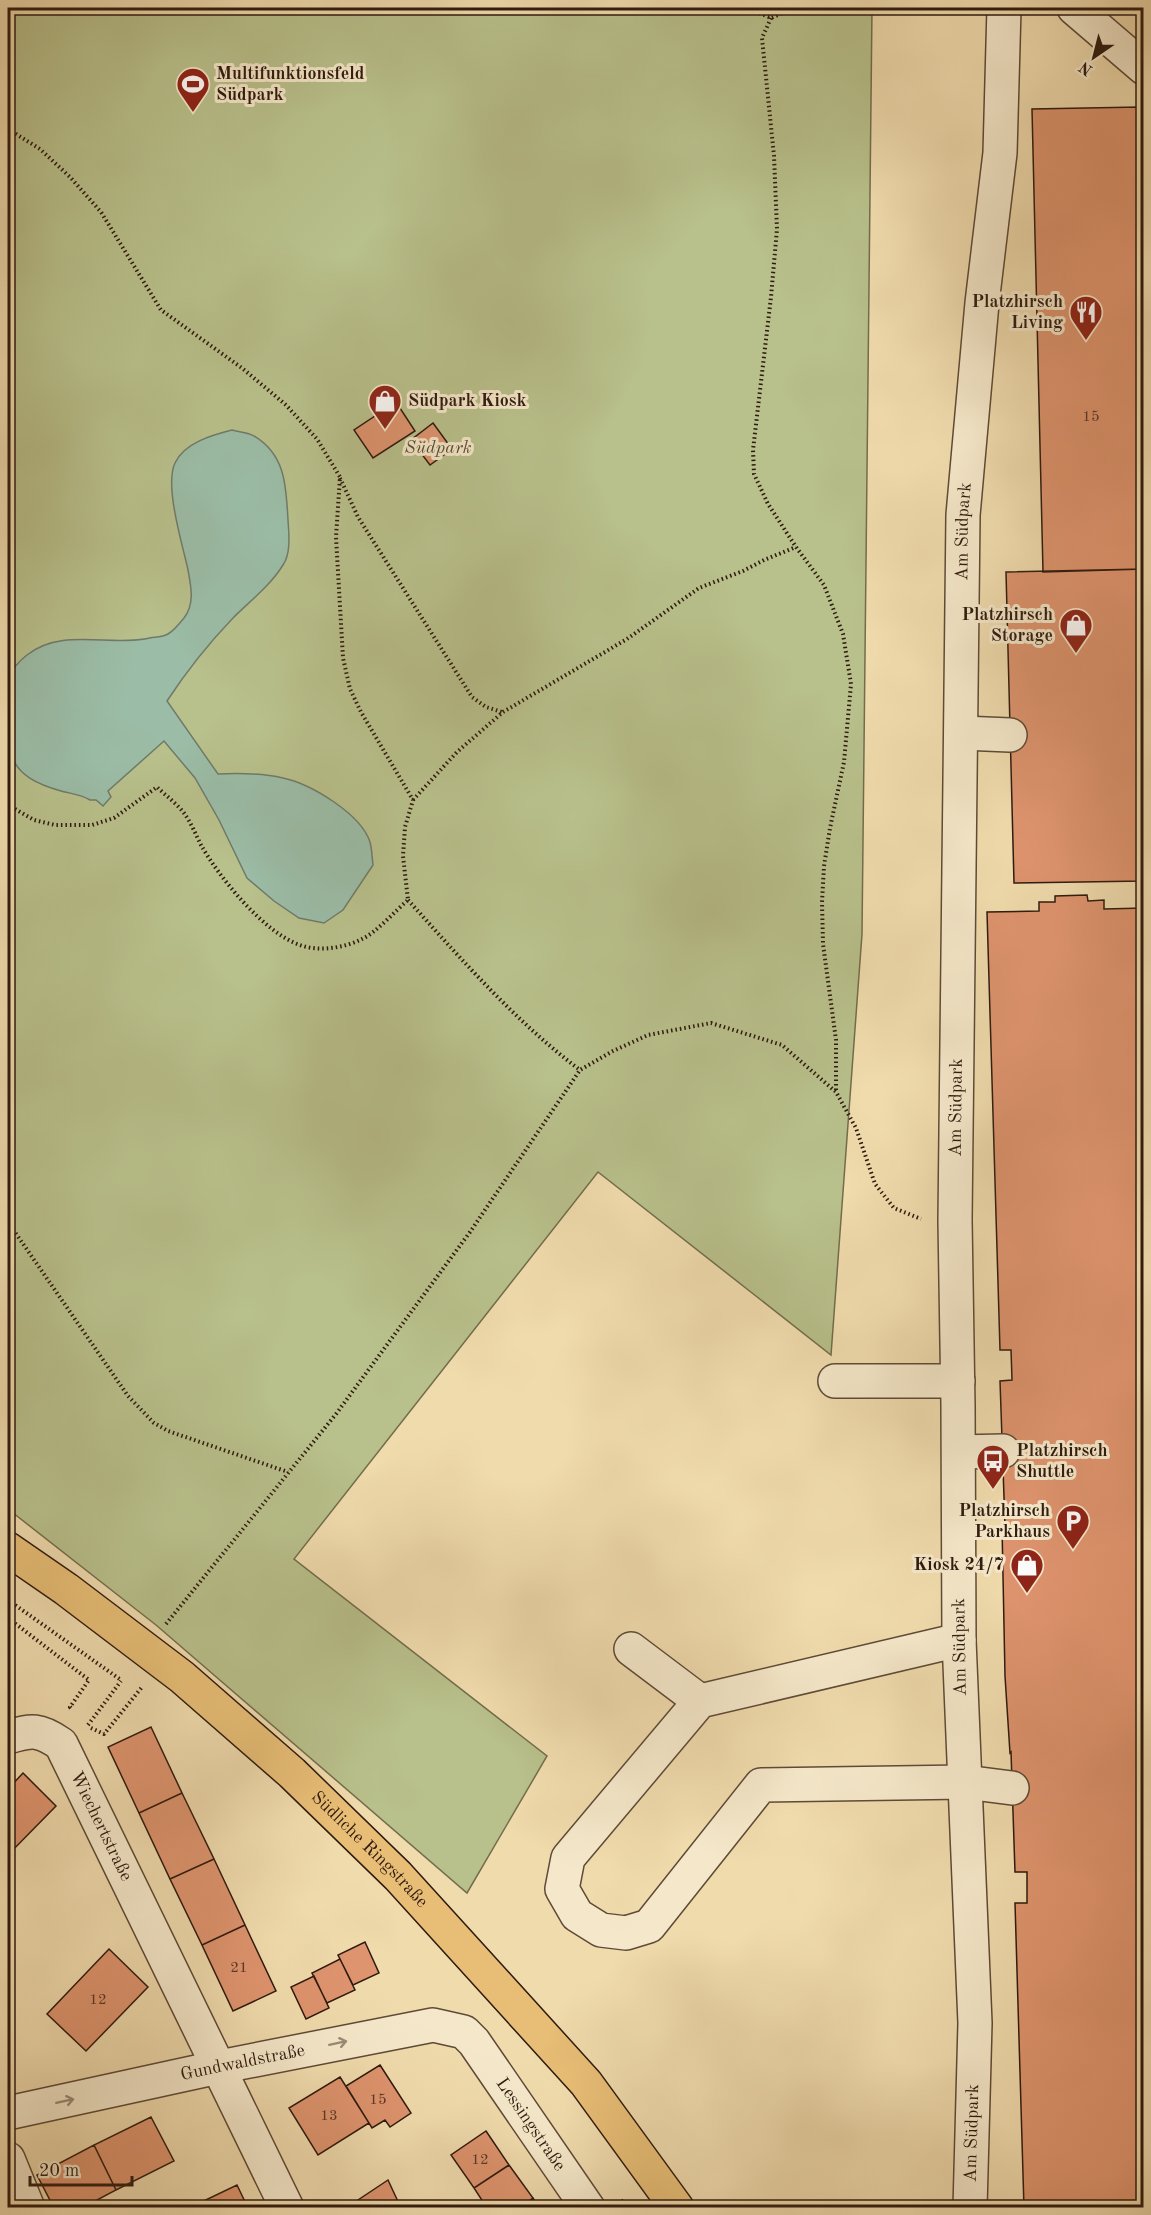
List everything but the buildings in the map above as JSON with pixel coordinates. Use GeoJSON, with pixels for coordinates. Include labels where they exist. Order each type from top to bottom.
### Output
{"type":"FeatureCollection","features":[{"type":"Feature","properties":{"kind":"main road","name":"Südliche Ringstraße"},"geometry":{"type":"LineString","coordinates":[[8,1549],[66,1589],[182,1677],[292,1773],[398,1876],[586,2083],[677,2208]]}},
{"type":"Feature","properties":{"kind":"street","name":"Am Südpark"},"geometry":{"type":"LineString","coordinates":[[970,2208],[975,2023],[959,1640],[955,1220],[963,515],[982,303],[1000,153],[1004,8]]}},
{"type":"Feature","properties":{"kind":"street"},"geometry":{"type":"LineString","coordinates":[[1074,8],[1143,68]]}},
{"type":"Feature","properties":{"kind":"street"},"geometry":{"type":"LineString","coordinates":[[962,733],[1010,735]]}},
{"type":"Feature","properties":{"kind":"street"},"geometry":{"type":"LineString","coordinates":[[835,1381],[958,1381]]}},
{"type":"Feature","properties":{"kind":"street"},"geometry":{"type":"LineString","coordinates":[[959,1452],[1003,1451]]}},
{"type":"Feature","properties":{"kind":"street"},"geometry":{"type":"LineString","coordinates":[[959,1640],[700,1701],[568,1858],[562,1889],[577,1915],[601,1930],[626,1933],[649,1926],[761,1785],[965,1782],[1012,1788]]}},
{"type":"Feature","properties":{"kind":"street"},"geometry":{"type":"LineString","coordinates":[[631,1649],[700,1701]]}},
{"type":"Feature","properties":{"kind":"street","name":"Wiechertstraße"},"geometry":{"type":"LineString","coordinates":[[19,1734],[45,1733],[61,1744],[219,2067]]}},
{"type":"Feature","properties":{"kind":"street","name":"Gundwaldstraße"},"geometry":{"type":"LineString","coordinates":[[8,2113],[219,2067],[433,2025],[464,2032],[474,2042]]}},
{"type":"Feature","properties":{"kind":"street","name":"Lessingstraße"},"geometry":{"type":"LineString","coordinates":[[474,2042],[588,2208]]}},
{"type":"Feature","properties":{"kind":"street"},"geometry":{"type":"LineString","coordinates":[[219,2067],[287,2208]]}},
{"type":"Feature","properties":{"kind":"street"},"geometry":{"type":"LineString","coordinates":[[8,2158],[28,2208]]}},
{"type":"Feature","properties":{"kind":"path"},"geometry":{"type":"LineString","coordinates":[[747,8],[771,18]]}},
{"type":"Feature","properties":{"kind":"path"},"geometry":{"type":"LineString","coordinates":[[794,8],[771,18],[762,38],[774,156],[777,229],[755,432],[754,474],[768,504],[824,585],[843,634],[851,684],[844,762],[827,847],[822,902],[823,944],[836,1040],[836,1092]]}},
{"type":"Feature","properties":{"kind":"path"},"geometry":{"type":"LineString","coordinates":[[8,129],[39,149],[70,177],[101,212],[161,310],[242,368],[286,405],[316,439],[340,477],[358,517],[472,697],[486,707],[503,712]]}},
{"type":"Feature","properties":{"kind":"path"},"geometry":{"type":"LineString","coordinates":[[340,477],[336,537],[343,658],[350,689],[413,800]]}},
{"type":"Feature","properties":{"kind":"path"},"geometry":{"type":"LineString","coordinates":[[580,1070],[553,1049],[496,996],[408,900],[403,856],[405,827],[413,800],[457,752],[503,712],[627,639],[699,588],[796,547]]}},
{"type":"Feature","properties":{"kind":"path"},"geometry":{"type":"LineString","coordinates":[[8,805],[34,820],[55,825],[93,825],[114,818],[157,787],[186,815],[201,845],[235,892],[270,927],[299,945],[322,949],[346,945],[364,938],[408,900]]}},
{"type":"Feature","properties":{"kind":"path"},"geometry":{"type":"LineString","coordinates":[[165,1624],[336,1414],[470,1232],[580,1070],[613,1051],[648,1035],[711,1023],[782,1045],[836,1092],[856,1128],[876,1184],[894,1208],[919,1219],[955,1220]]}},
{"type":"Feature","properties":{"kind":"path"},"geometry":{"type":"LineString","coordinates":[[8,1222],[128,1396],[154,1423],[168,1431],[288,1472]]}},
{"type":"Feature","properties":{"kind":"path"},"geometry":{"type":"LineString","coordinates":[[8,1600],[121,1680],[92,1720]]}},
{"type":"Feature","properties":{"kind":"path"},"geometry":{"type":"LineString","coordinates":[[8,1618],[89,1680],[70,1707],[76,1714]]}},
{"type":"Feature","properties":{"kind":"path"},"geometry":{"type":"LineString","coordinates":[[82,1720],[88,1727],[104,1734],[144,1684]]}},
{"type":"Feature","properties":{"kind":"path"},"geometry":{"type":"LineString","coordinates":[[620,2198],[627,2208]]}},
{"type":"Feature","properties":{"kind":"green space","name":"Südpark"},"geometry":{"type":"Polygon","coordinates":[[[8,8],[872,8],[862,934],[831,1355],[598,1172],[294,1559],[547,1756],[467,1893],[156,1625],[8,1509],[8,8]]]}},
{"type":"Feature","properties":{"kind":"shaded area"},"geometry":{"type":"Polygon","coordinates":[[[232,430],[254,436],[273,452],[278,462],[286,496],[289,537],[286,560],[272,580],[215,637],[167,701],[218,774],[259,774],[294,781],[334,802],[357,821],[365,831],[371,845],[373,865],[343,910],[324,923],[299,918],[247,878],[219,820],[195,778],[164,741],[108,791],[111,797],[103,806],[96,800],[42,785],[29,777],[19,769],[10,748],[8,694],[10,675],[16,665],[27,655],[55,642],[87,639],[119,641],[162,636],[170,633],[184,618],[190,607],[191,589],[173,501],[172,473],[175,463],[185,450],[208,437],[232,430]]]}},
{"type":"Feature","properties":{"kind":"place","name":"Multifunktionsfeld Südpark"},"geometry":{"type":"Point","coordinates":[193,113]}},
{"type":"Feature","properties":{"kind":"place","name":"Platzhirsch Living"},"geometry":{"type":"Point","coordinates":[1086,341]}},
{"type":"Feature","properties":{"kind":"place","name":"Südpark Kiosk"},"geometry":{"type":"Point","coordinates":[385,430]}},
{"type":"Feature","properties":{"kind":"place","name":"Platzhirsch Storage"},"geometry":{"type":"Point","coordinates":[1076,654]}},
{"type":"Feature","properties":{"kind":"place","name":"Platzhirsch Shuttle"},"geometry":{"type":"Point","coordinates":[993,1490]}},
{"type":"Feature","properties":{"kind":"place","name":"Platzhirsch Parkhaus"},"geometry":{"type":"Point","coordinates":[1073,1550]}},
{"type":"Feature","properties":{"kind":"place","name":"Kiosk 24/7"},"geometry":{"type":"Point","coordinates":[1027,1594]}}]}
